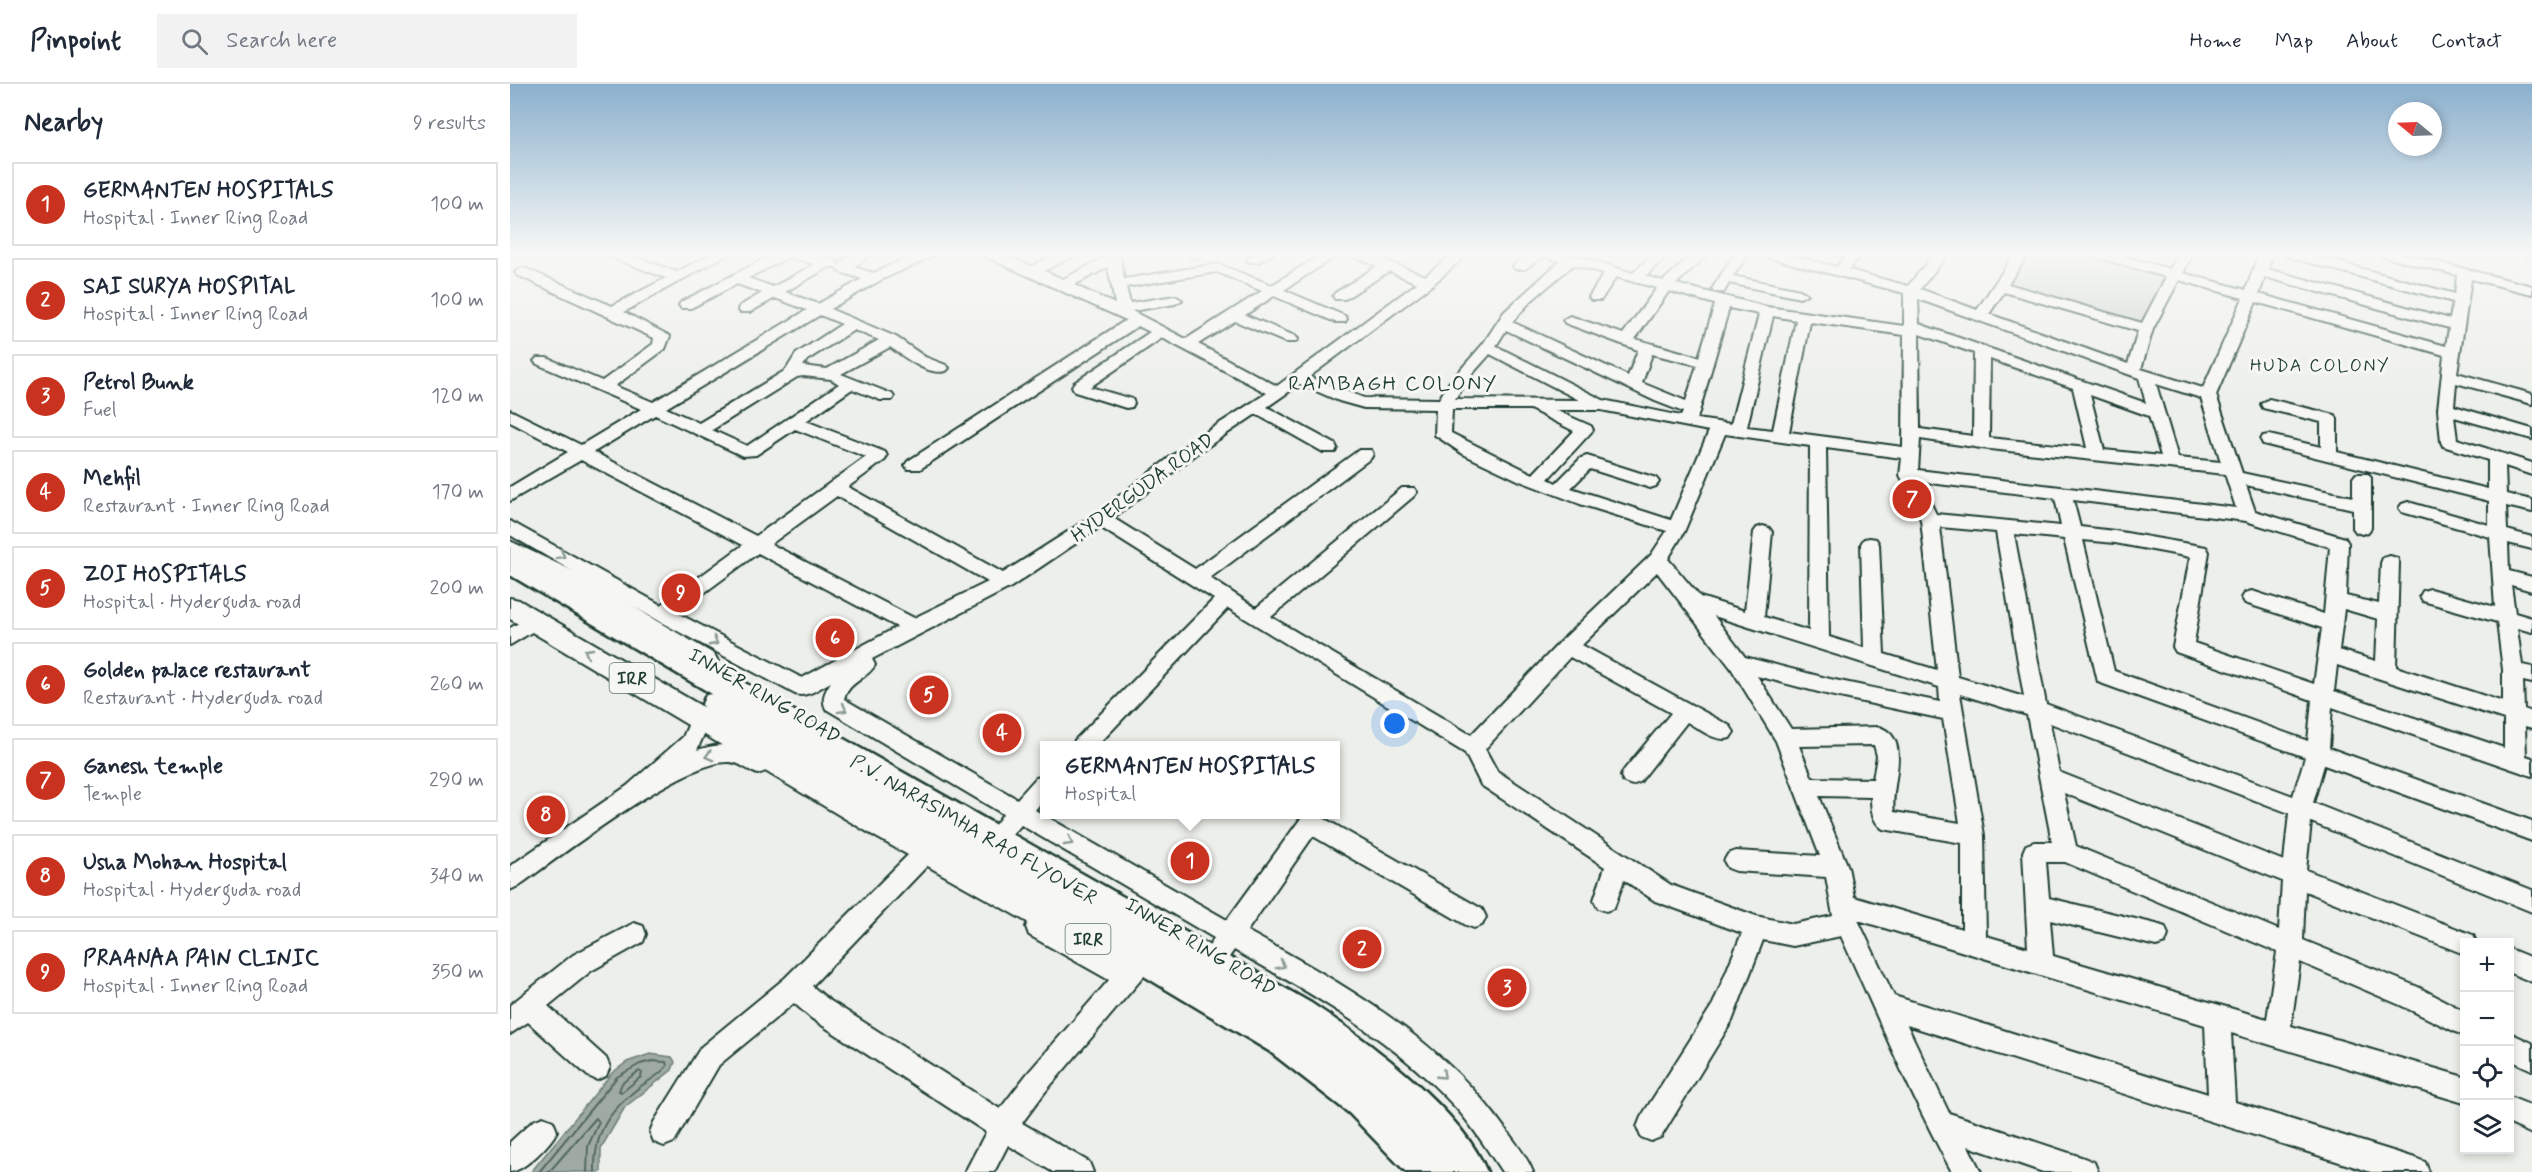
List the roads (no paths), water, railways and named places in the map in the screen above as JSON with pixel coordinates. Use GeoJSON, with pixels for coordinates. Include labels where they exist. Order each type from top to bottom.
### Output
{"type":"FeatureCollection","features":[{"type":"Feature","properties":{"kind":"highway","name":"P.V. NARASIMHA RAO FLYOVER"},"geometry":{"type":"LineString","coordinates":[[510,563],[1298,1016],[1339,1043],[1378,1074],[1415,1109],[1467,1172]]}},
{"type":"Feature","properties":{"kind":"highway","name":"P.V. NARASIMHA RAO FLYOVER"},"geometry":{"type":"LineString","coordinates":[[510,582],[1282,1038],[1322,1065],[1360,1095],[1396,1130],[1432,1172]]}},
{"type":"Feature","properties":{"kind":"main road","name":"INNER RING ROAD"},"geometry":{"type":"LineString","coordinates":[[510,549],[587,588],[686,650],[1011,821],[1223,946],[1388,1064],[1462,1139],[1483,1172]]}},
{"type":"Feature","properties":{"kind":"main road","name":"IRR"},"geometry":{"type":"LineString","coordinates":[[510,607],[1132,972],[1239,1017],[1319,1069],[1356,1099],[1392,1133],[1424,1172]]}},
{"type":"Feature","properties":{"kind":"street"},"geometry":{"type":"LineString","coordinates":[[595,304],[662,336],[660,346],[604,387]]}},
{"type":"Feature","properties":{"kind":"street"},"geometry":{"type":"LineString","coordinates":[[614,312],[629,304]]}},
{"type":"Feature","properties":{"kind":"street"},"geometry":{"type":"LineString","coordinates":[[746,309],[754,304]]}},
{"type":"Feature","properties":{"kind":"street"},"geometry":{"type":"LineString","coordinates":[[805,304],[891,340],[920,360],[941,368]]}},
{"type":"Feature","properties":{"kind":"street"},"geometry":{"type":"LineString","coordinates":[[510,495],[828,304]]}},
{"type":"Feature","properties":{"kind":"street"},"geometry":{"type":"LineString","coordinates":[[836,317],[837,304]]}},
{"type":"Feature","properties":{"kind":"street"},"geometry":{"type":"LineString","coordinates":[[1104,304],[1188,344],[1278,393]]}},
{"type":"Feature","properties":{"kind":"street"},"geometry":{"type":"LineString","coordinates":[[1125,304],[1128,315]]}},
{"type":"Feature","properties":{"kind":"street"},"geometry":{"type":"LineString","coordinates":[[914,465],[1128,315],[1162,304]]}},
{"type":"Feature","properties":{"kind":"street"},"geometry":{"type":"LineString","coordinates":[[1188,344],[1255,304]]}},
{"type":"Feature","properties":{"kind":"street"},"geometry":{"type":"LineString","coordinates":[[1303,304],[1340,319]]}},
{"type":"Feature","properties":{"kind":"street","name":"HYDERGUDA ROAD"},"geometry":{"type":"LineString","coordinates":[[662,614],[802,688],[914,627],[1004,582],[1100,519],[1192,449],[1278,393],[1398,304]]}},
{"type":"Feature","properties":{"kind":"street"},"geometry":{"type":"LineString","coordinates":[[1520,304],[1457,381],[1444,403],[1441,419],[1443,435],[1471,453],[1615,511],[1676,527]]}},
{"type":"Feature","properties":{"kind":"street"},"geometry":{"type":"LineString","coordinates":[[1625,342],[1653,304]]}},
{"type":"Feature","properties":{"kind":"street"},"geometry":{"type":"LineString","coordinates":[[1689,416],[1706,363],[1718,304]]}},
{"type":"Feature","properties":{"kind":"street"},"geometry":{"type":"LineString","coordinates":[[1732,304],[1767,311],[1911,329],[1982,351],[2155,412]]}},
{"type":"Feature","properties":{"kind":"street"},"geometry":{"type":"LineString","coordinates":[[1911,304],[1912,433],[1909,475],[1930,520],[1952,713],[1973,835],[1974,945]]}},
{"type":"Feature","properties":{"kind":"street"},"geometry":{"type":"LineString","coordinates":[[1946,304],[2208,395]]}},
{"type":"Feature","properties":{"kind":"street"},"geometry":{"type":"LineString","coordinates":[[1980,316],[1988,304]]}},
{"type":"Feature","properties":{"kind":"street"},"geometry":{"type":"LineString","coordinates":[[2065,304],[2146,329]]}},
{"type":"Feature","properties":{"kind":"street"},"geometry":{"type":"LineString","coordinates":[[2160,304],[2146,329],[2140,373],[2171,464]]}},
{"type":"Feature","properties":{"kind":"street"},"geometry":{"type":"LineString","coordinates":[[2247,515],[2208,395],[2248,304]]}},
{"type":"Feature","properties":{"kind":"street"},"geometry":{"type":"LineString","coordinates":[[2276,304],[2454,353]]}},
{"type":"Feature","properties":{"kind":"street"},"geometry":{"type":"LineString","coordinates":[[2376,304],[2458,326]]}},
{"type":"Feature","properties":{"kind":"street"},"geometry":{"type":"LineString","coordinates":[[2461,304],[2446,409],[2446,434],[2449,442],[2532,469]]}},
{"type":"Feature","properties":{"kind":"street"},"geometry":{"type":"LineString","coordinates":[[1473,747],[1568,646],[1658,560],[1728,430],[1767,311]]}},
{"type":"Feature","properties":{"kind":"street"},"geometry":{"type":"LineString","coordinates":[[1236,316],[1290,339]]}},
{"type":"Feature","properties":{"kind":"street"},"geometry":{"type":"LineString","coordinates":[[1780,437],[1804,316]]}},
{"type":"Feature","properties":{"kind":"street"},"geometry":{"type":"LineString","coordinates":[[1570,320],[1625,342],[1706,363]]}},
{"type":"Feature","properties":{"kind":"street"},"geometry":{"type":"LineString","coordinates":[[1503,323],[1633,385],[1689,416],[1728,430],[1911,454]]}},
{"type":"Feature","properties":{"kind":"street"},"geometry":{"type":"LineString","coordinates":[[792,373],[801,357],[853,324]]}},
{"type":"Feature","properties":{"kind":"street"},"geometry":{"type":"LineString","coordinates":[[1126,403],[1080,386],[1162,331]]}},
{"type":"Feature","properties":{"kind":"street"},"geometry":{"type":"LineString","coordinates":[[830,374],[891,340]]}},
{"type":"Feature","properties":{"kind":"street"},"geometry":{"type":"LineString","coordinates":[[1487,347],[1601,405]]}},
{"type":"Feature","properties":{"kind":"street"},"geometry":{"type":"LineString","coordinates":[[1633,385],[1646,348]]}},
{"type":"Feature","properties":{"kind":"street"},"geometry":{"type":"LineString","coordinates":[[1981,443],[1982,351]]}},
{"type":"Feature","properties":{"kind":"street"},"geometry":{"type":"LineString","coordinates":[[542,361],[653,408],[743,451],[750,451],[849,384]]}},
{"type":"Feature","properties":{"kind":"street"},"geometry":{"type":"LineString","coordinates":[[700,430],[792,373],[803,370],[830,374],[849,384],[886,397]]}},
{"type":"Feature","properties":{"kind":"street"},"geometry":{"type":"LineString","coordinates":[[2450,376],[2532,399]]}},
{"type":"Feature","properties":{"kind":"street"},"geometry":{"type":"LineString","coordinates":[[1298,378],[1345,398],[1364,403],[1601,405],[1689,416]]}},
{"type":"Feature","properties":{"kind":"street"},"geometry":{"type":"LineString","coordinates":[[2080,385],[2097,455]]}},
{"type":"Feature","properties":{"kind":"street"},"geometry":{"type":"LineString","coordinates":[[1529,404],[1585,430],[1537,480]]}},
{"type":"Feature","properties":{"kind":"street"},"geometry":{"type":"LineString","coordinates":[[2269,404],[2329,418],[2329,453]]}},
{"type":"Feature","properties":{"kind":"street"},"geometry":{"type":"LineString","coordinates":[[1255,407],[1329,448]]}},
{"type":"Feature","properties":{"kind":"street"},"geometry":{"type":"LineString","coordinates":[[2446,409],[2532,434]]}},
{"type":"Feature","properties":{"kind":"street"},"geometry":{"type":"LineString","coordinates":[[510,415],[760,544],[914,627]]}},
{"type":"Feature","properties":{"kind":"street"},"geometry":{"type":"LineString","coordinates":[[510,527],[662,614],[835,487],[884,454],[793,422]]}},
{"type":"Feature","properties":{"kind":"street"},"geometry":{"type":"LineString","coordinates":[[1912,433],[2235,473],[2362,505]]}},
{"type":"Feature","properties":{"kind":"street"},"geometry":{"type":"LineString","coordinates":[[2269,440],[2329,453],[2532,506]]}},
{"type":"Feature","properties":{"kind":"street"},"geometry":{"type":"LineString","coordinates":[[1818,442],[1819,642]]}},
{"type":"Feature","properties":{"kind":"street"},"geometry":{"type":"LineString","coordinates":[[1196,578],[1365,454]]}},
{"type":"Feature","properties":{"kind":"street"},"geometry":{"type":"LineString","coordinates":[[1930,520],[2115,537],[2200,552],[2183,647],[2523,764],[2523,672],[2506,618],[2500,575],[2495,496],[2496,458]]}},
{"type":"Feature","properties":{"kind":"street"},"geometry":{"type":"LineString","coordinates":[[1560,489],[1587,462],[1650,482]]}},
{"type":"Feature","properties":{"kind":"street"},"geometry":{"type":"LineString","coordinates":[[1909,475],[2247,515],[2339,543],[2336,600],[2317,752],[2301,808],[2290,948],[2277,1034]]}},
{"type":"Feature","properties":{"kind":"street"},"geometry":{"type":"LineString","coordinates":[[2362,478],[2362,528]]}},
{"type":"Feature","properties":{"kind":"street"},"geometry":{"type":"LineString","coordinates":[[835,487],[1004,582]]}},
{"type":"Feature","properties":{"kind":"street"},"geometry":{"type":"LineString","coordinates":[[1257,618],[1408,492]]}},
{"type":"Feature","properties":{"kind":"street"},"geometry":{"type":"LineString","coordinates":[[2063,494],[2105,676],[2532,831]]}},
{"type":"Feature","properties":{"kind":"street"},"geometry":{"type":"LineString","coordinates":[[2408,508],[2532,543]]}},
{"type":"Feature","properties":{"kind":"street"},"geometry":{"type":"LineString","coordinates":[[1100,519],[1257,618],[1473,747],[1489,778],[1663,892],[1756,927],[1793,934],[1845,915],[1974,945],[2460,1089]]}},
{"type":"Feature","properties":{"kind":"street"},"geometry":{"type":"LineString","coordinates":[[2004,527],[2049,778],[2066,852]]}},
{"type":"Feature","properties":{"kind":"street"},"geometry":{"type":"LineString","coordinates":[[1754,620],[1762,532]]}},
{"type":"Feature","properties":{"kind":"street"},"geometry":{"type":"LineString","coordinates":[[1870,544],[1874,658]]}},
{"type":"Feature","properties":{"kind":"street"},"geometry":{"type":"LineString","coordinates":[[1658,560],[1693,602],[1738,663],[1785,738],[1836,867],[1845,915],[1883,1005],[1940,1123],[1967,1172]]}},
{"type":"Feature","properties":{"kind":"street"},"geometry":{"type":"LineString","coordinates":[[2386,672],[2390,563]]}},
{"type":"Feature","properties":{"kind":"street"},"geometry":{"type":"LineString","coordinates":[[2500,575],[2532,584]]}},
{"type":"Feature","properties":{"kind":"street"},"geometry":{"type":"LineString","coordinates":[[2430,596],[2532,625]]}},
{"type":"Feature","properties":{"kind":"street"},"geometry":{"type":"LineString","coordinates":[[1088,741],[1226,598]]}},
{"type":"Feature","properties":{"kind":"street"},"geometry":{"type":"LineString","coordinates":[[2252,598],[2333,624]]}},
{"type":"Feature","properties":{"kind":"street"},"geometry":{"type":"LineString","coordinates":[[2336,600],[2388,614]]}},
{"type":"Feature","properties":{"kind":"street"},"geometry":{"type":"LineString","coordinates":[[1693,602],[2038,710],[2301,808],[2532,901]]}},
{"type":"Feature","properties":{"kind":"street"},"geometry":{"type":"LineString","coordinates":[[510,638],[535,621]]}},
{"type":"Feature","properties":{"kind":"street"},"geometry":{"type":"LineString","coordinates":[[890,640],[870,661],[840,684],[833,695],[832,703],[1011,821],[1040,789]]}},
{"type":"Feature","properties":{"kind":"street"},"geometry":{"type":"LineString","coordinates":[[1568,646],[1723,732]]}},
{"type":"Feature","properties":{"kind":"street"},"geometry":{"type":"LineString","coordinates":[[2328,655],[2523,718]]}},
{"type":"Feature","properties":{"kind":"street"},"geometry":{"type":"LineString","coordinates":[[1738,663],[1830,687],[1952,713]]}},
{"type":"Feature","properties":{"kind":"street"},"geometry":{"type":"LineString","coordinates":[[1632,776],[1685,710]]}},
{"type":"Feature","properties":{"kind":"street"},"geometry":{"type":"LineString","coordinates":[[510,879],[635,793],[675,760],[692,742],[699,723],[696,715]]}},
{"type":"Feature","properties":{"kind":"street"},"geometry":{"type":"LineString","coordinates":[[1785,738],[1878,736],[1884,740],[1887,747],[1881,788],[1884,816],[1891,822],[1973,835]]}},
{"type":"Feature","properties":{"kind":"street"},"geometry":{"type":"LineString","coordinates":[[635,793],[694,761],[716,753],[741,754],[918,860],[1132,972],[1036,1083],[1003,1127],[979,1172]]}},
{"type":"Feature","properties":{"kind":"street"},"geometry":{"type":"LineString","coordinates":[[2049,778],[2460,941]]}},
{"type":"Feature","properties":{"kind":"street"},"geometry":{"type":"LineString","coordinates":[[1806,787],[1881,788]]}},
{"type":"Feature","properties":{"kind":"street"},"geometry":{"type":"LineString","coordinates":[[1301,819],[1223,946],[1339,999],[1388,1032],[1431,1066],[1461,1094],[1519,1172]]}},
{"type":"Feature","properties":{"kind":"street"},"geometry":{"type":"LineString","coordinates":[[1304,819],[1474,917]]}},
{"type":"Feature","properties":{"kind":"street"},"geometry":{"type":"LineString","coordinates":[[2041,965],[2034,852],[2066,852],[2290,948],[2409,996],[2460,1022]]}},
{"type":"Feature","properties":{"kind":"street"},"geometry":{"type":"LineString","coordinates":[[664,1132],[710,1056],[794,987],[918,860]]}},
{"type":"Feature","properties":{"kind":"street"},"geometry":{"type":"LineString","coordinates":[[1736,861],[1836,867]]}},
{"type":"Feature","properties":{"kind":"street"},"geometry":{"type":"LineString","coordinates":[[1606,900],[1618,863]]}},
{"type":"Feature","properties":{"kind":"street"},"geometry":{"type":"LineString","coordinates":[[2036,906],[2156,935]]}},
{"type":"Feature","properties":{"kind":"street"},"geometry":{"type":"LineString","coordinates":[[1651,1127],[1723,1012],[1756,927]]}},
{"type":"Feature","properties":{"kind":"street"},"geometry":{"type":"LineString","coordinates":[[597,1067],[518,1011],[582,963],[634,934]]}},
{"type":"Feature","properties":{"kind":"street"},"geometry":{"type":"LineString","coordinates":[[2514,963],[2532,970]]}},
{"type":"Feature","properties":{"kind":"street"},"geometry":{"type":"LineString","coordinates":[[794,987],[820,1009],[1003,1127],[1079,1172]]}},
{"type":"Feature","properties":{"kind":"street"},"geometry":{"type":"LineString","coordinates":[[1883,1005],[2415,1172]]}},
{"type":"Feature","properties":{"kind":"street"},"geometry":{"type":"LineString","coordinates":[[2217,1017],[2222,1111]]}},
{"type":"Feature","properties":{"kind":"street"},"geometry":{"type":"LineString","coordinates":[[2514,1048],[2532,1057]]}},
{"type":"Feature","properties":{"kind":"street"},"geometry":{"type":"LineString","coordinates":[[2514,1112],[2532,1120]]}},
{"type":"Feature","properties":{"kind":"street"},"geometry":{"type":"LineString","coordinates":[[1940,1123],[2084,1172]]}},
{"type":"Feature","properties":{"kind":"street"},"geometry":{"type":"LineString","coordinates":[[510,1160],[543,1131]]}},
{"type":"Feature","properties":{"kind":"water"},"geometry":{"type":"Polygon","coordinates":[[[650,1054],[672,1057],[675,1062],[672,1070],[625,1107],[601,1148],[601,1172],[531,1172],[612,1073],[627,1062],[650,1054]]]}},
{"type":"Feature","properties":{"kind":"place","name":"Ganesh temple"},"geometry":{"type":"Point","coordinates":[1912,499]}},
{"type":"Feature","properties":{"kind":"place","name":"PRAANAA PAIN CLINIC"},"geometry":{"type":"Point","coordinates":[681,593]}},
{"type":"Feature","properties":{"kind":"place","name":"Golden palace restaurant"},"geometry":{"type":"Point","coordinates":[835,638]}},
{"type":"Feature","properties":{"kind":"place","name":"ZOI HOSPITALS"},"geometry":{"type":"Point","coordinates":[929,695]}},
{"type":"Feature","properties":{"kind":"place","name":"Mehfil"},"geometry":{"type":"Point","coordinates":[1002,733]}},
{"type":"Feature","properties":{"kind":"place","name":"Usha Mohan Hospital"},"geometry":{"type":"Point","coordinates":[546,815]}},
{"type":"Feature","properties":{"kind":"place","name":"GERMANTEN HOSPITALS"},"geometry":{"type":"Point","coordinates":[1190,861]}},
{"type":"Feature","properties":{"kind":"place","name":"SAI SURYA HOSPITAL"},"geometry":{"type":"Point","coordinates":[1362,949]}},
{"type":"Feature","properties":{"kind":"place","name":"Petrol Bunk"},"geometry":{"type":"Point","coordinates":[1507,988]}},
{"type":"Feature","properties":{"kind":"district","name":"HUDA COLONY"},"geometry":{"type":"Point","coordinates":[2320,365]}},
{"type":"Feature","properties":{"kind":"district","name":"RAMBAGH COLONY"},"geometry":{"type":"Point","coordinates":[1393,383]}}]}
